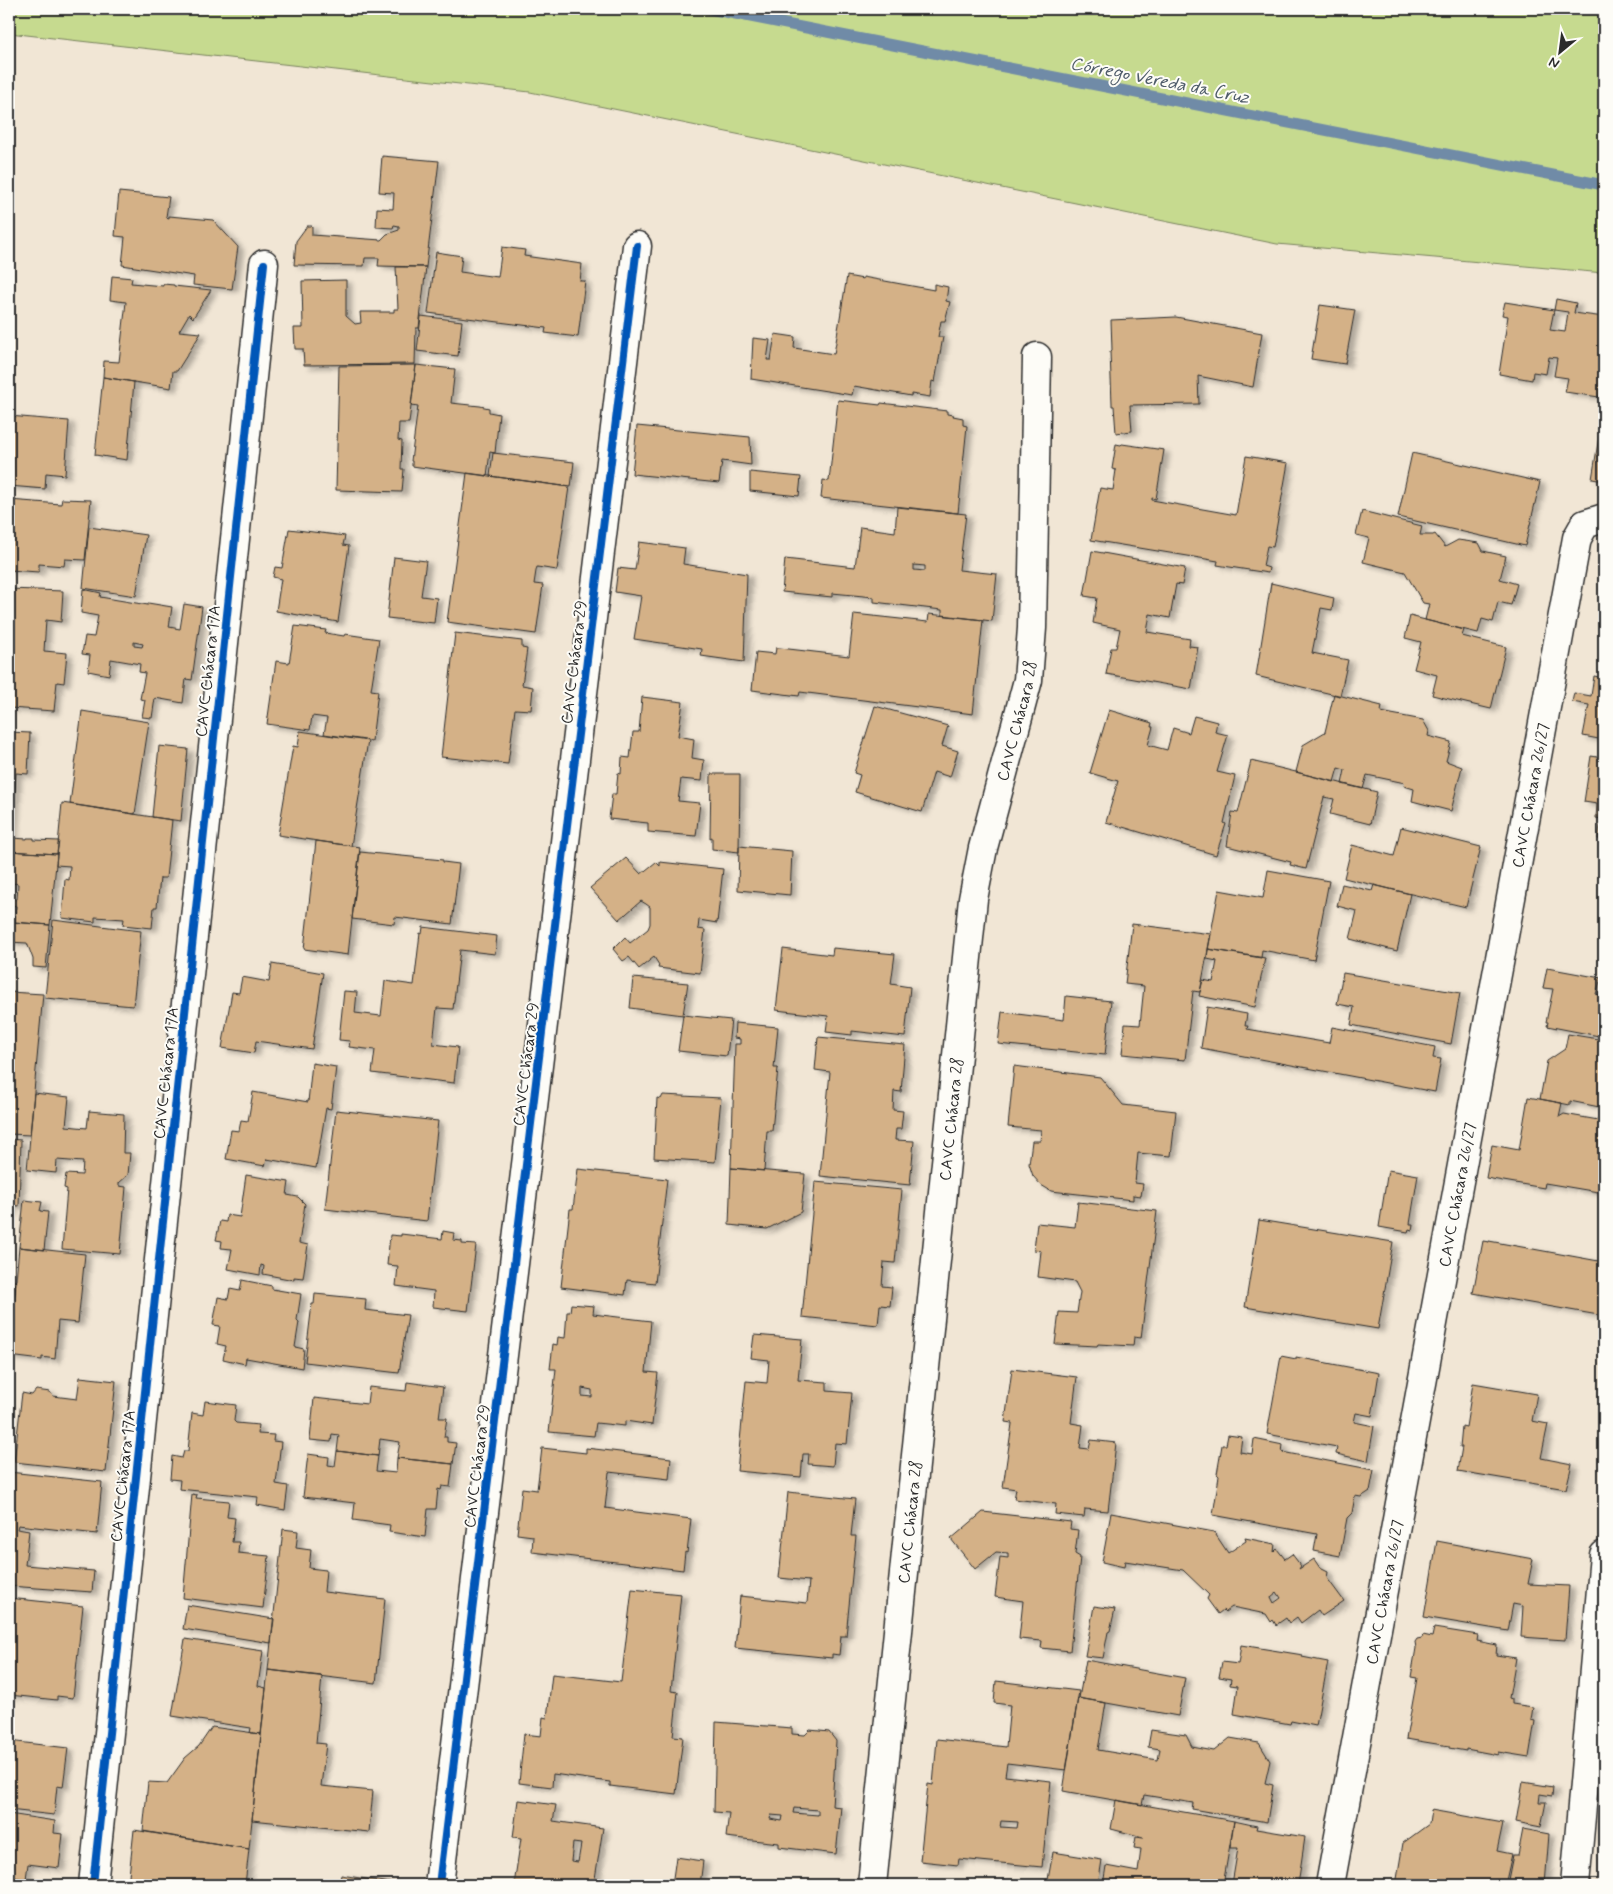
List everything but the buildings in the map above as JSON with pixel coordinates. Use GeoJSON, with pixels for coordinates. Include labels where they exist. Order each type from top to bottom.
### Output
{"type":"FeatureCollection","features":[{"type":"Feature","properties":{"kind":"street","name":"CAVC Chácara 29"},"geometry":{"type":"LineString","coordinates":[[439,1885],[637,246]]}},
{"type":"Feature","properties":{"kind":"street","name":"CAVC Chácara 17A"},"geometry":{"type":"LineString","coordinates":[[93,1885],[264,264]]}},
{"type":"Feature","properties":{"kind":"street","name":"CAVC Chácara 28"},"geometry":{"type":"LineString","coordinates":[[872,1885],[973,899],[984,848],[1028,680],[1032,628],[1037,357]]}},
{"type":"Feature","properties":{"kind":"street","name":"CAVC Chácara 26/27"},"geometry":{"type":"LineString","coordinates":[[1330,1885],[1577,538],[1585,524],[1604,518]]}},
{"type":"Feature","properties":{"kind":"street"},"geometry":{"type":"LineString","coordinates":[[1575,1885],[1604,1555]]}},
{"type":"Feature","properties":{"kind":"green space"},"geometry":{"type":"Polygon","coordinates":[[[9,9],[1604,9],[1604,273],[1277,244],[530,92],[9,33],[9,9]]]}},
{"type":"Feature","properties":{"kind":"waterway","name":"Córrego Vereda da Cruz"},"geometry":{"type":"LineString","coordinates":[[710,9],[1604,185]]}},
{"type":"Feature","properties":{"kind":"cycle path"},"geometry":{"type":"LineString","coordinates":[[439,1885],[637,246]]}},
{"type":"Feature","properties":{"kind":"cycle path"},"geometry":{"type":"LineString","coordinates":[[93,1885],[264,264]]}}]}
